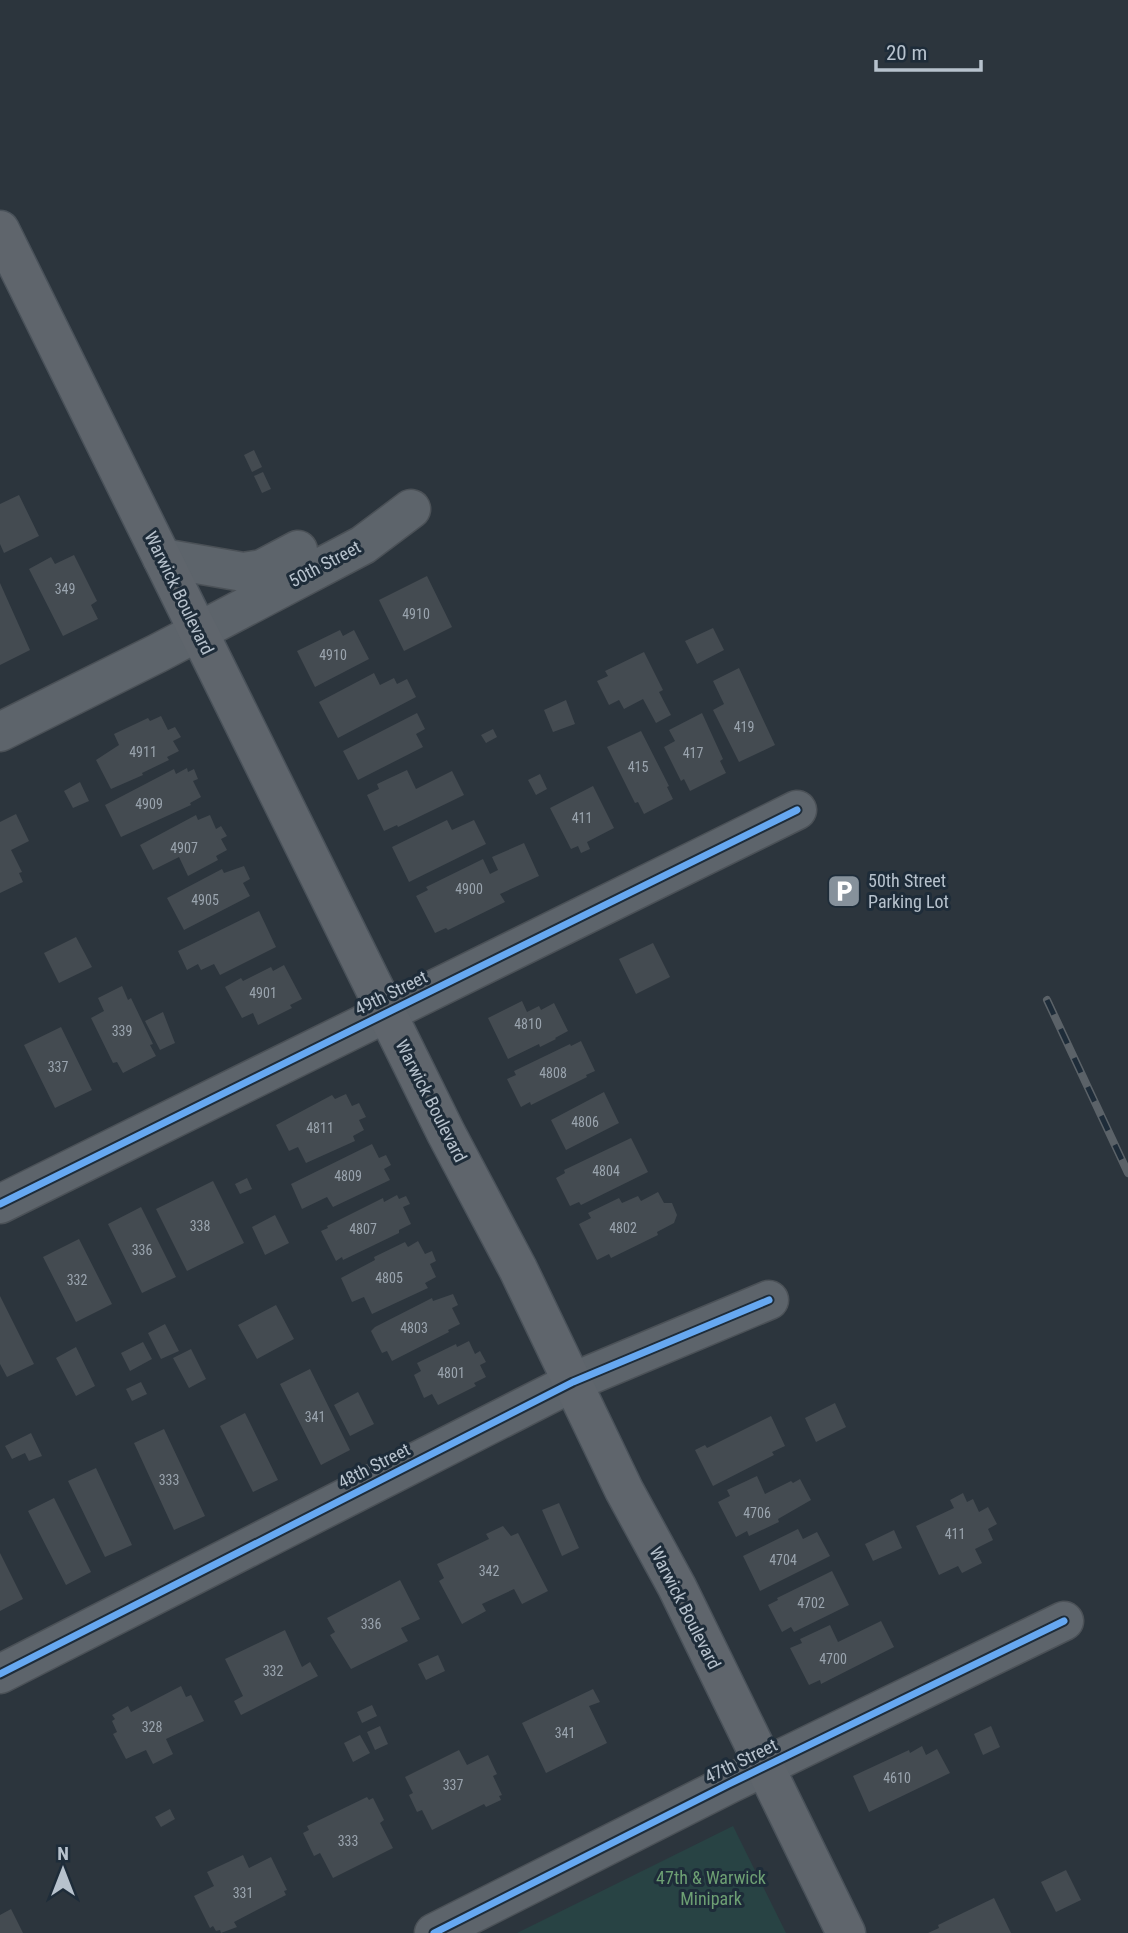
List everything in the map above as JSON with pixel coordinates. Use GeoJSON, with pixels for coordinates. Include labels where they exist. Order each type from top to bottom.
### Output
{"type":"FeatureCollection","features":[{"type":"Feature","properties":{"kind":"main road","name":"Warwick Boulevard"},"geometry":{"type":"LineString","coordinates":[[0,230],[8,268],[162,558],[386,1012],[573,1382],[624,1490],[677,1587],[846,1933]]}},
{"type":"Feature","properties":{"kind":"street","name":"50th Street"},"geometry":{"type":"LineString","coordinates":[[0,732],[158,653],[363,545],[411,509],[355,522],[253,572],[162,558]]}},
{"type":"Feature","properties":{"kind":"street","name":"49th Street"},"geometry":{"type":"LineString","coordinates":[[0,1203],[796,810]]}},
{"type":"Feature","properties":{"kind":"street","name":"48th Street"},"geometry":{"type":"LineString","coordinates":[[0,1674],[573,1382],[769,1300]]}},
{"type":"Feature","properties":{"kind":"street","name":"47th Street"},"geometry":{"type":"LineString","coordinates":[[434,1933],[763,1767],[1063,1621]]}},
{"type":"Feature","properties":{"kind":"green space","name":"47th & Warwick Minipark"},"geometry":{"type":"Polygon","coordinates":[[[733,1826],[786,1933],[517,1933],[733,1826]]]}},
{"type":"Feature","properties":{"kind":"building"},"geometry":{"type":"Polygon","coordinates":[[[254,450],[262,467],[252,472],[244,455],[254,450]]]}},
{"type":"Feature","properties":{"kind":"building"},"geometry":{"type":"Polygon","coordinates":[[[263,472],[271,489],[262,493],[254,476],[263,472]]]}},
{"type":"Feature","properties":{"kind":"building"},"geometry":{"type":"Polygon","coordinates":[[[19,495],[39,536],[4,553],[0,544],[0,504],[19,495]]]}},
{"type":"Feature","properties":{"kind":"building"},"geometry":{"type":"Polygon","coordinates":[[[74,555],[97,601],[91,605],[98,619],[63,636],[29,569],[51,557],[55,564],[74,555]]]}},
{"type":"Feature","properties":{"kind":"building"},"geometry":{"type":"Polygon","coordinates":[[[427,576],[452,627],[404,651],[379,600],[427,576]]]}},
{"type":"Feature","properties":{"kind":"building"},"geometry":{"type":"Polygon","coordinates":[[[0,583],[30,650],[0,665],[0,583]]]}},
{"type":"Feature","properties":{"kind":"building"},"geometry":{"type":"Polygon","coordinates":[[[713,628],[724,650],[697,664],[685,641],[713,628]]]}},
{"type":"Feature","properties":{"kind":"building"},"geometry":{"type":"Polygon","coordinates":[[[340,630],[343,636],[354,630],[369,659],[315,687],[297,651],[340,630]]]}},
{"type":"Feature","properties":{"kind":"building"},"geometry":{"type":"Polygon","coordinates":[[[644,652],[663,690],[659,692],[671,715],[656,723],[643,699],[624,709],[619,700],[609,705],[597,681],[608,676],[605,671],[644,652]]]}},
{"type":"Feature","properties":{"kind":"building"},"geometry":{"type":"Polygon","coordinates":[[[739,668],[775,745],[739,762],[713,710],[724,704],[713,681],[739,668]]]}},
{"type":"Feature","properties":{"kind":"building"},"geometry":{"type":"Polygon","coordinates":[[[374,673],[380,685],[394,678],[397,684],[407,679],[416,697],[338,738],[319,702],[374,673]]]}},
{"type":"Feature","properties":{"kind":"building"},"geometry":{"type":"Polygon","coordinates":[[[566,700],[575,724],[553,732],[544,710],[566,700]]]}},
{"type":"Feature","properties":{"kind":"building"},"geometry":{"type":"Polygon","coordinates":[[[417,713],[425,729],[416,734],[423,747],[358,780],[343,751],[417,713]]]}},
{"type":"Feature","properties":{"kind":"building"},"geometry":{"type":"Polygon","coordinates":[[[702,713],[723,759],[720,761],[726,773],[690,791],[684,779],[681,781],[664,747],[675,741],[669,730],[702,713]]]}},
{"type":"Feature","properties":{"kind":"building"},"geometry":{"type":"Polygon","coordinates":[[[161,716],[168,730],[175,727],[181,737],[173,741],[179,751],[167,757],[169,760],[142,773],[143,775],[111,789],[96,760],[119,745],[114,734],[148,718],[150,721],[161,716]]]}},
{"type":"Feature","properties":{"kind":"building"},"geometry":{"type":"Polygon","coordinates":[[[493,729],[497,737],[486,743],[481,735],[493,729]]]}},
{"type":"Feature","properties":{"kind":"building"},"geometry":{"type":"Polygon","coordinates":[[[641,731],[673,799],[644,814],[638,802],[635,803],[607,747],[641,731]]]}},
{"type":"Feature","properties":{"kind":"building"},"geometry":{"type":"Polygon","coordinates":[[[187,768],[188,772],[194,769],[198,779],[193,781],[201,797],[190,803],[191,805],[121,837],[105,805],[174,769],[176,774],[187,768]]]}},
{"type":"Feature","properties":{"kind":"building"},"geometry":{"type":"Polygon","coordinates":[[[407,770],[416,789],[452,771],[464,795],[384,831],[367,795],[379,789],[377,784],[407,770]]]}},
{"type":"Feature","properties":{"kind":"building"},"geometry":{"type":"Polygon","coordinates":[[[540,774],[547,789],[536,795],[528,780],[540,774]]]}},
{"type":"Feature","properties":{"kind":"building"},"geometry":{"type":"Polygon","coordinates":[[[80,782],[89,801],[73,808],[64,791],[80,782]]]}},
{"type":"Feature","properties":{"kind":"building"},"geometry":{"type":"Polygon","coordinates":[[[593,786],[614,828],[587,842],[590,849],[581,853],[578,846],[571,849],[550,808],[593,786]]]}},
{"type":"Feature","properties":{"kind":"building"},"geometry":{"type":"Polygon","coordinates":[[[16,814],[29,841],[11,850],[22,872],[19,873],[23,882],[0,893],[0,822],[16,814]]]}},
{"type":"Feature","properties":{"kind":"building"},"geometry":{"type":"Polygon","coordinates":[[[196,815],[198,820],[210,815],[216,829],[221,826],[227,836],[221,839],[227,850],[216,856],[218,860],[188,876],[179,857],[153,870],[140,845],[196,815]]]}},
{"type":"Feature","properties":{"kind":"building"},"geometry":{"type":"Polygon","coordinates":[[[447,820],[452,830],[474,820],[486,844],[409,882],[392,847],[447,820]]]}},
{"type":"Feature","properties":{"kind":"building"},"geometry":{"type":"Polygon","coordinates":[[[524,843],[539,876],[500,894],[505,902],[448,930],[446,928],[435,933],[416,896],[428,890],[426,887],[483,859],[490,874],[498,870],[492,857],[524,843]]]}},
{"type":"Feature","properties":{"kind":"building"},"geometry":{"type":"Polygon","coordinates":[[[244,866],[250,879],[243,883],[250,896],[184,930],[167,898],[222,869],[224,873],[244,866]]]}},
{"type":"Feature","properties":{"kind":"building"},"geometry":{"type":"Polygon","coordinates":[[[259,911],[276,947],[220,975],[214,964],[201,970],[198,964],[187,970],[178,951],[259,911]]]}},
{"type":"Feature","properties":{"kind":"building"},"geometry":{"type":"Polygon","coordinates":[[[76,937],[92,967],[59,983],[44,953],[76,937]]]}},
{"type":"Feature","properties":{"kind":"building"},"geometry":{"type":"Polygon","coordinates":[[[653,943],[670,977],[636,994],[619,959],[653,943]]]}},
{"type":"Feature","properties":{"kind":"building"},"geometry":{"type":"Polygon","coordinates":[[[284,965],[302,999],[290,1005],[292,1008],[258,1025],[253,1013],[242,1018],[225,987],[241,978],[243,981],[271,967],[273,971],[284,965]]]}},
{"type":"Feature","properties":{"kind":"building"},"geometry":{"type":"Polygon","coordinates":[[[122,986],[128,1000],[131,998],[156,1056],[123,1073],[117,1062],[113,1063],[91,1018],[104,1011],[98,998],[122,986]]]}},
{"type":"Feature","properties":{"kind":"building"},"geometry":{"type":"Polygon","coordinates":[[[522,1001],[527,1012],[539,1006],[541,1010],[554,1003],[568,1031],[540,1047],[539,1044],[508,1059],[488,1018],[522,1001]]]}},
{"type":"Feature","properties":{"kind":"building"},"geometry":{"type":"Polygon","coordinates":[[[163,1012],[175,1043],[160,1050],[145,1021],[163,1012]]]}},
{"type":"Feature","properties":{"kind":"building"},"geometry":{"type":"Polygon","coordinates":[[[61,1027],[92,1090],[55,1108],[24,1045],[61,1027]]]}},
{"type":"Feature","properties":{"kind":"building"},"geometry":{"type":"Polygon","coordinates":[[[581,1041],[595,1071],[531,1105],[530,1102],[521,1107],[507,1079],[516,1075],[514,1071],[581,1041]]]}},
{"type":"Feature","properties":{"kind":"building"},"geometry":{"type":"Polygon","coordinates":[[[604,1092],[619,1123],[566,1150],[551,1120],[604,1092]]]}},
{"type":"Feature","properties":{"kind":"building"},"geometry":{"type":"Polygon","coordinates":[[[346,1094],[352,1106],[359,1103],[366,1117],[359,1120],[364,1130],[353,1136],[355,1141],[306,1163],[298,1147],[289,1151],[276,1125],[332,1095],[335,1099],[346,1094]]]}},
{"type":"Feature","properties":{"kind":"building"},"geometry":{"type":"Polygon","coordinates":[[[631,1138],[648,1172],[581,1205],[579,1202],[570,1206],[556,1178],[565,1173],[564,1170],[631,1138]]]}},
{"type":"Feature","properties":{"kind":"building"},"geometry":{"type":"Polygon","coordinates":[[[372,1144],[379,1158],[386,1155],[391,1165],[384,1169],[390,1180],[333,1207],[327,1197],[302,1209],[291,1184],[372,1144]]]}},
{"type":"Feature","properties":{"kind":"building"},"geometry":{"type":"Polygon","coordinates":[[[247,1178],[252,1189],[240,1194],[235,1184],[247,1178]]]}},
{"type":"Feature","properties":{"kind":"building"},"geometry":{"type":"Polygon","coordinates":[[[213,1181],[244,1243],[187,1271],[156,1209],[213,1181]]]}},
{"type":"Feature","properties":{"kind":"building"},"geometry":{"type":"Polygon","coordinates":[[[658,1192],[664,1203],[672,1203],[677,1215],[674,1223],[657,1232],[658,1235],[611,1258],[609,1254],[597,1260],[579,1224],[591,1218],[588,1213],[619,1198],[622,1203],[638,1196],[641,1201],[658,1192]]]}},
{"type":"Feature","properties":{"kind":"building"},"geometry":{"type":"Polygon","coordinates":[[[397,1195],[399,1199],[406,1196],[410,1204],[403,1207],[411,1224],[399,1230],[399,1233],[336,1261],[321,1231],[383,1198],[384,1202],[397,1195]]]}},
{"type":"Feature","properties":{"kind":"building"},"geometry":{"type":"Polygon","coordinates":[[[141,1207],[176,1277],[142,1293],[108,1224],[141,1207]]]}},
{"type":"Feature","properties":{"kind":"building"},"geometry":{"type":"Polygon","coordinates":[[[275,1215],[289,1243],[265,1255],[252,1227],[275,1215]]]}},
{"type":"Feature","properties":{"kind":"building"},"geometry":{"type":"Polygon","coordinates":[[[79,1239],[112,1304],[76,1322],[43,1257],[79,1239]]]}},
{"type":"Feature","properties":{"kind":"building"},"geometry":{"type":"Polygon","coordinates":[[[418,1241],[425,1254],[432,1251],[436,1261],[430,1264],[436,1277],[425,1283],[428,1288],[372,1314],[364,1297],[352,1302],[341,1278],[375,1260],[374,1257],[405,1242],[408,1247],[418,1241]]]}},
{"type":"Feature","properties":{"kind":"building"},"geometry":{"type":"Polygon","coordinates":[[[453,1294],[458,1305],[452,1308],[460,1324],[392,1361],[387,1351],[382,1353],[371,1331],[375,1327],[432,1298],[433,1301],[453,1294]]]}},
{"type":"Feature","properties":{"kind":"building"},"geometry":{"type":"Polygon","coordinates":[[[0,1296],[34,1364],[7,1377],[0,1364],[0,1296]]]}},
{"type":"Feature","properties":{"kind":"building"},"geometry":{"type":"Polygon","coordinates":[[[276,1305],[294,1339],[257,1359],[238,1325],[276,1305]]]}},
{"type":"Feature","properties":{"kind":"building"},"geometry":{"type":"Polygon","coordinates":[[[165,1324],[179,1351],[161,1359],[148,1333],[165,1324]]]}},
{"type":"Feature","properties":{"kind":"building"},"geometry":{"type":"Polygon","coordinates":[[[469,1341],[475,1354],[480,1351],[486,1362],[480,1365],[486,1377],[474,1383],[476,1386],[438,1405],[432,1394],[424,1398],[414,1375],[421,1371],[417,1363],[456,1344],[457,1347],[469,1341]]]}},
{"type":"Feature","properties":{"kind":"building"},"geometry":{"type":"Polygon","coordinates":[[[143,1342],[152,1359],[130,1371],[121,1353],[143,1342]]]}},
{"type":"Feature","properties":{"kind":"building"},"geometry":{"type":"Polygon","coordinates":[[[76,1347],[95,1386],[76,1396],[56,1358],[76,1347]]]}},
{"type":"Feature","properties":{"kind":"building"},"geometry":{"type":"Polygon","coordinates":[[[191,1349],[206,1379],[189,1388],[173,1358],[191,1349]]]}},
{"type":"Feature","properties":{"kind":"building"},"geometry":{"type":"Polygon","coordinates":[[[310,1369],[350,1450],[321,1465],[280,1384],[310,1369]]]}},
{"type":"Feature","properties":{"kind":"building"},"geometry":{"type":"Polygon","coordinates":[[[141,1382],[147,1394],[132,1401],[126,1389],[141,1382]]]}},
{"type":"Feature","properties":{"kind":"building"},"geometry":{"type":"Polygon","coordinates":[[[358,1392],[374,1424],[350,1436],[334,1405],[358,1392]]]}},
{"type":"Feature","properties":{"kind":"building"},"geometry":{"type":"Polygon","coordinates":[[[835,1403],[846,1427],[816,1442],[805,1418],[835,1403]]]}},
{"type":"Feature","properties":{"kind":"building"},"geometry":{"type":"Polygon","coordinates":[[[245,1413],[278,1480],[253,1492],[220,1426],[245,1413]]]}},
{"type":"Feature","properties":{"kind":"building"},"geometry":{"type":"Polygon","coordinates":[[[771,1416],[785,1446],[772,1452],[774,1455],[713,1486],[695,1450],[705,1445],[707,1448],[771,1416]]]}},
{"type":"Feature","properties":{"kind":"building"},"geometry":{"type":"Polygon","coordinates":[[[164,1429],[205,1516],[174,1530],[134,1443],[164,1429]]]}},
{"type":"Feature","properties":{"kind":"building"},"geometry":{"type":"Polygon","coordinates":[[[31,1433],[42,1456],[29,1461],[25,1453],[12,1459],[5,1446],[31,1433]]]}},
{"type":"Feature","properties":{"kind":"building"},"geometry":{"type":"Polygon","coordinates":[[[96,1468],[132,1545],[105,1557],[68,1481],[96,1468]]]}},
{"type":"Feature","properties":{"kind":"building"},"geometry":{"type":"Polygon","coordinates":[[[757,1476],[765,1494],[800,1479],[811,1500],[778,1519],[779,1522],[749,1536],[747,1531],[736,1537],[718,1502],[730,1496],[727,1490],[757,1476]]]}},
{"type":"Feature","properties":{"kind":"building"},"geometry":{"type":"Polygon","coordinates":[[[963,1493],[967,1502],[973,1499],[979,1512],[988,1507],[997,1524],[988,1529],[993,1540],[975,1549],[982,1563],[962,1573],[958,1566],[939,1575],[916,1526],[954,1508],[950,1500],[963,1493]]]}},
{"type":"Feature","properties":{"kind":"building"},"geometry":{"type":"Polygon","coordinates":[[[54,1498],[91,1572],[66,1585],[28,1511],[54,1498]]]}},
{"type":"Feature","properties":{"kind":"building"},"geometry":{"type":"Polygon","coordinates":[[[559,1503],[579,1548],[562,1556],[542,1510],[559,1503]]]}},
{"type":"Feature","properties":{"kind":"building"},"geometry":{"type":"Polygon","coordinates":[[[503,1526],[511,1536],[518,1533],[548,1591],[522,1604],[514,1589],[482,1604],[486,1611],[462,1624],[439,1581],[444,1578],[437,1564],[489,1539],[486,1534],[503,1526]]]}},
{"type":"Feature","properties":{"kind":"building"},"geometry":{"type":"Polygon","coordinates":[[[798,1529],[803,1539],[817,1532],[830,1556],[760,1591],[743,1556],[798,1529]]]}},
{"type":"Feature","properties":{"kind":"building"},"geometry":{"type":"Polygon","coordinates":[[[894,1530],[902,1548],[873,1561],[865,1544],[894,1530]]]}},
{"type":"Feature","properties":{"kind":"building"},"geometry":{"type":"Polygon","coordinates":[[[0,1553],[23,1599],[0,1611],[0,1553]]]}},
{"type":"Feature","properties":{"kind":"building"},"geometry":{"type":"Polygon","coordinates":[[[832,1571],[849,1605],[794,1632],[791,1627],[782,1632],[768,1605],[832,1571]]]}},
{"type":"Feature","properties":{"kind":"building"},"geometry":{"type":"Polygon","coordinates":[[[400,1580],[420,1619],[401,1628],[408,1641],[351,1669],[330,1635],[335,1632],[327,1618],[400,1580]]]}},
{"type":"Feature","properties":{"kind":"building"},"geometry":{"type":"Polygon","coordinates":[[[881,1621],[894,1647],[821,1684],[820,1680],[809,1685],[790,1648],[802,1643],[800,1639],[830,1625],[838,1642],[881,1621]]]}},
{"type":"Feature","properties":{"kind":"building"},"geometry":{"type":"Polygon","coordinates":[[[285,1630],[302,1667],[310,1662],[318,1676],[241,1715],[234,1701],[243,1696],[225,1659],[285,1630]]]}},
{"type":"Feature","properties":{"kind":"building"},"geometry":{"type":"Polygon","coordinates":[[[438,1655],[445,1671],[426,1680],[418,1664],[438,1655]]]}},
{"type":"Feature","properties":{"kind":"building"},"geometry":{"type":"Polygon","coordinates":[[[181,1686],[186,1697],[191,1695],[204,1721],[166,1739],[173,1754],[153,1764],[146,1750],[126,1759],[113,1734],[117,1732],[112,1715],[128,1706],[131,1712],[181,1686]]]}},
{"type":"Feature","properties":{"kind":"building"},"geometry":{"type":"Polygon","coordinates":[[[593,1689],[600,1702],[589,1706],[607,1743],[546,1773],[522,1723],[593,1689]]]}},
{"type":"Feature","properties":{"kind":"building"},"geometry":{"type":"Polygon","coordinates":[[[372,1705],[377,1716],[362,1723],[357,1712],[372,1705]]]}},
{"type":"Feature","properties":{"kind":"building"},"geometry":{"type":"Polygon","coordinates":[[[380,1726],[388,1744],[375,1750],[367,1732],[380,1726]]]}},
{"type":"Feature","properties":{"kind":"building"},"geometry":{"type":"Polygon","coordinates":[[[991,1726],[1000,1747],[983,1755],[974,1734],[991,1726]]]}},
{"type":"Feature","properties":{"kind":"building"},"geometry":{"type":"Polygon","coordinates":[[[360,1735],[370,1753],[353,1762],[344,1743],[360,1735]]]}},
{"type":"Feature","properties":{"kind":"building"},"geometry":{"type":"Polygon","coordinates":[[[922,1746],[926,1755],[937,1749],[950,1773],[869,1812],[853,1776],[922,1746]]]}},
{"type":"Feature","properties":{"kind":"building"},"geometry":{"type":"Polygon","coordinates":[[[459,1750],[467,1765],[488,1755],[497,1774],[493,1776],[502,1795],[499,1796],[501,1800],[486,1807],[484,1804],[432,1830],[422,1810],[417,1812],[409,1795],[413,1793],[405,1777],[459,1750]]]}},
{"type":"Feature","properties":{"kind":"building"},"geometry":{"type":"Polygon","coordinates":[[[367,1797],[369,1800],[373,1798],[384,1820],[380,1823],[393,1848],[333,1878],[320,1853],[314,1856],[303,1833],[309,1830],[307,1826],[367,1797]]]}},
{"type":"Feature","properties":{"kind":"building"},"geometry":{"type":"Polygon","coordinates":[[[170,1809],[175,1819],[161,1827],[155,1817],[170,1809]]]}},
{"type":"Feature","properties":{"kind":"building"},"geometry":{"type":"Polygon","coordinates":[[[243,1855],[249,1868],[271,1857],[287,1890],[284,1891],[286,1895],[234,1922],[237,1927],[221,1933],[213,1926],[210,1928],[194,1896],[214,1886],[207,1872],[243,1855]]]}},
{"type":"Feature","properties":{"kind":"building"},"geometry":{"type":"Polygon","coordinates":[[[1066,1870],[1081,1900],[1056,1912],[1041,1882],[1066,1870]]]}},
{"type":"Feature","properties":{"kind":"building"},"geometry":{"type":"Polygon","coordinates":[[[994,1898],[1011,1933],[928,1933],[939,1928],[938,1925],[994,1898]]]}},
{"type":"Feature","properties":{"kind":"building"},"geometry":{"type":"Polygon","coordinates":[[[11,1909],[23,1933],[0,1933],[0,1915],[11,1909]]]}},
{"type":"Feature","properties":{"kind":"railway"},"geometry":{"type":"LineString","coordinates":[[1047,1000],[1128,1173]]}},
{"type":"Feature","properties":{"kind":"cycle path"},"geometry":{"type":"LineString","coordinates":[[0,1204],[797,810]]}},
{"type":"Feature","properties":{"kind":"cycle path"},"geometry":{"type":"LineString","coordinates":[[0,1674],[573,1382],[769,1300]]}},
{"type":"Feature","properties":{"kind":"cycle path"},"geometry":{"type":"LineString","coordinates":[[434,1933],[729,1784],[1064,1621]]}},
{"type":"Feature","properties":{"kind":"place","name":"50th Street Parking Lot"},"geometry":{"type":"Point","coordinates":[844,891]}}]}
